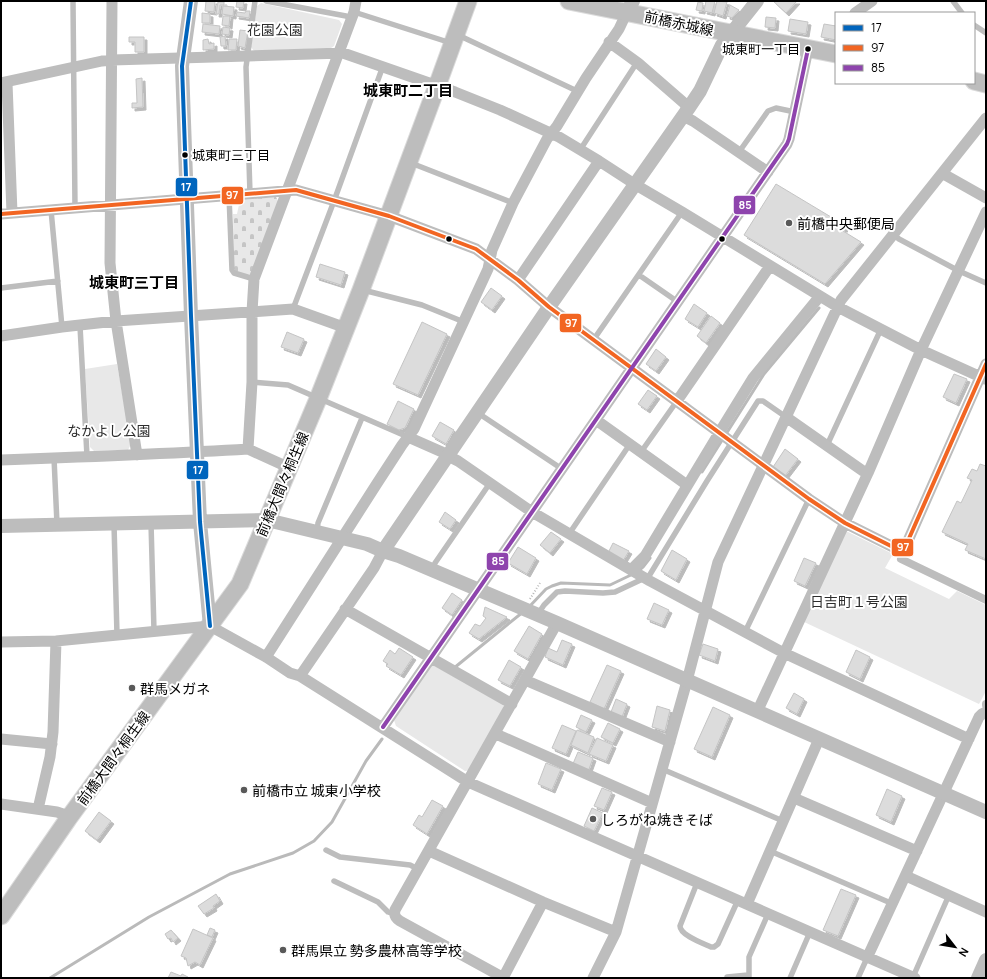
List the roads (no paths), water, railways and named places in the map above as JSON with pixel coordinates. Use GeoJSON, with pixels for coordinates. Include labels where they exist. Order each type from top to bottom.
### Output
{"type":"FeatureCollection","features":[{"type":"Feature","properties":{"kind":"main road","name":"前橋大間々桐生線"},"geometry":{"type":"LineString","coordinates":[[1,916],[68,819],[240,584],[318,399],[361,290],[468,1]]}},
{"type":"Feature","properties":{"kind":"main road","name":"前橋赤城線"},"geometry":{"type":"LineString","coordinates":[[569,1],[630,7],[731,34],[835,54]]}},
{"type":"Feature","properties":{"kind":"main road"},"geometry":{"type":"LineString","coordinates":[[975,81],[986,84]]}},
{"type":"Feature","properties":{"kind":"street"},"geometry":{"type":"LineString","coordinates":[[112,1],[110,263],[116,321],[137,455]]}},
{"type":"Feature","properties":{"kind":"street"},"geometry":{"type":"LineString","coordinates":[[191,1],[183,57],[187,199],[200,522],[210,626]]}},
{"type":"Feature","properties":{"kind":"street"},"geometry":{"type":"LineString","coordinates":[[248,449],[252,382],[252,312],[254,279],[353,16],[356,1]]}},
{"type":"Feature","properties":{"kind":"street"},"geometry":{"type":"LineString","coordinates":[[300,676],[549,307],[686,112],[703,85],[722,46],[757,1]]}},
{"type":"Feature","properties":{"kind":"street"},"geometry":{"type":"LineString","coordinates":[[856,12],[872,1]]}},
{"type":"Feature","properties":{"kind":"street"},"geometry":{"type":"LineString","coordinates":[[266,657],[414,429],[488,268],[492,250],[513,203],[551,133],[609,42],[619,29],[630,7]]}},
{"type":"Feature","properties":{"kind":"street"},"geometry":{"type":"LineString","coordinates":[[609,42],[638,63],[684,103],[686,112],[693,121],[768,172]]}},
{"type":"Feature","properties":{"kind":"street"},"geometry":{"type":"LineString","coordinates":[[383,727],[632,369],[768,172],[789,139],[808,49]]}},
{"type":"Feature","properties":{"kind":"street"},"geometry":{"type":"LineString","coordinates":[[983,378],[921,350],[838,307],[551,133],[500,110],[347,53],[112,60],[4,83],[7,214],[296,190],[389,216],[476,249],[518,280],[549,307],[809,499],[845,523],[897,549],[901,549],[907,543],[983,378],[986,364]]}},
{"type":"Feature","properties":{"kind":"street"},"geometry":{"type":"LineString","coordinates":[[593,978],[616,932],[687,682],[718,562],[841,300],[986,118]]}},
{"type":"Feature","properties":{"kind":"street"},"geometry":{"type":"LineString","coordinates":[[518,280],[599,161]]}},
{"type":"Feature","properties":{"kind":"street"},"geometry":{"type":"LineString","coordinates":[[943,172],[947,176],[986,198]]}},
{"type":"Feature","properties":{"kind":"street"},"geometry":{"type":"LineString","coordinates":[[757,712],[868,473],[921,350],[986,212]]}},
{"type":"Feature","properties":{"kind":"street"},"geometry":{"type":"LineString","coordinates":[[677,401],[770,266]]}},
{"type":"Feature","properties":{"kind":"street"},"geometry":{"type":"LineString","coordinates":[[631,571],[645,556],[688,485],[726,437],[753,378],[820,296]]}},
{"type":"Feature","properties":{"kind":"street"},"geometry":{"type":"LineString","coordinates":[[1,336],[62,326],[80,326],[116,321],[293,309],[346,328]]}},
{"type":"Feature","properties":{"kind":"street"},"geometry":{"type":"LineString","coordinates":[[786,417],[868,473]]}},
{"type":"Feature","properties":{"kind":"street"},"geometry":{"type":"LineString","coordinates":[[596,420],[688,485]]}},
{"type":"Feature","properties":{"kind":"street"},"geometry":{"type":"LineString","coordinates":[[408,437],[458,461],[532,512],[644,578],[784,653],[969,738]]}},
{"type":"Feature","properties":{"kind":"street"},"geometry":{"type":"LineString","coordinates":[[1,460],[248,449],[281,464],[288,469]]}},
{"type":"Feature","properties":{"kind":"street"},"geometry":{"type":"LineString","coordinates":[[1,526],[267,520],[367,544],[478,590],[529,609],[687,682],[986,812]]}},
{"type":"Feature","properties":{"kind":"street"},"geometry":{"type":"LineString","coordinates":[[901,559],[986,600]]}},
{"type":"Feature","properties":{"kind":"street"},"geometry":{"type":"LineString","coordinates":[[345,610],[512,704]]}},
{"type":"Feature","properties":{"kind":"street"},"geometry":{"type":"LineString","coordinates":[[543,902],[503,978],[400,921],[394,914],[557,623]]}},
{"type":"Feature","properties":{"kind":"street"},"geometry":{"type":"LineString","coordinates":[[1,642],[56,641],[210,626],[290,672],[300,676],[468,782],[914,978]]}},
{"type":"Feature","properties":{"kind":"street"},"geometry":{"type":"LineString","coordinates":[[38,809],[52,744],[56,641]]}},
{"type":"Feature","properties":{"kind":"street"},"geometry":{"type":"LineString","coordinates":[[525,680],[670,742]]}},
{"type":"Feature","properties":{"kind":"street"},"geometry":{"type":"LineString","coordinates":[[868,958],[979,717],[986,712]]}},
{"type":"Feature","properties":{"kind":"street"},"geometry":{"type":"LineString","coordinates":[[496,734],[652,803]]}},
{"type":"Feature","properties":{"kind":"street"},"geometry":{"type":"LineString","coordinates":[[1,738],[52,744]]}},
{"type":"Feature","properties":{"kind":"street"},"geometry":{"type":"LineString","coordinates":[[742,902],[770,851],[819,739]]}},
{"type":"Feature","properties":{"kind":"street"},"geometry":{"type":"LineString","coordinates":[[794,798],[917,851]]}},
{"type":"Feature","properties":{"kind":"street"},"geometry":{"type":"LineString","coordinates":[[1,804],[57,812],[63,814],[68,819]]}},
{"type":"Feature","properties":{"kind":"street"},"geometry":{"type":"LineString","coordinates":[[429,851],[543,902],[616,932]]}},
{"type":"Feature","properties":{"kind":"street"},"geometry":{"type":"LineString","coordinates":[[906,876],[950,894],[986,912]]}},
{"type":"Feature","properties":{"kind":"street"},"geometry":{"type":"LineString","coordinates":[[978,978],[986,960]]}},
{"type":"Feature","properties":{"kind":"lane"},"geometry":{"type":"LineString","coordinates":[[73,1],[75,208]]}},
{"type":"Feature","properties":{"kind":"lane"},"geometry":{"type":"LineString","coordinates":[[250,194],[246,67],[255,1]]}},
{"type":"Feature","properties":{"kind":"lane"},"geometry":{"type":"LineString","coordinates":[[266,1],[353,16],[455,39],[577,91]]}},
{"type":"Feature","properties":{"kind":"lane"},"geometry":{"type":"LineString","coordinates":[[953,1],[961,12]]}},
{"type":"Feature","properties":{"kind":"lane"},"geometry":{"type":"LineString","coordinates":[[975,26],[986,33]]}},
{"type":"Feature","properties":{"kind":"lane"},"geometry":{"type":"LineString","coordinates":[[580,150],[638,63]]}},
{"type":"Feature","properties":{"kind":"lane"},"geometry":{"type":"LineString","coordinates":[[293,309],[383,66]]}},
{"type":"Feature","properties":{"kind":"lane"},"geometry":{"type":"LineString","coordinates":[[739,152],[768,111],[776,108],[795,112]]}},
{"type":"Feature","properties":{"kind":"lane"},"geometry":{"type":"LineString","coordinates":[[409,162],[513,203]]}},
{"type":"Feature","properties":{"kind":"lane"},"geometry":{"type":"LineString","coordinates":[[229,196],[232,270],[234,273],[254,279]]}},
{"type":"Feature","properties":{"kind":"lane"},"geometry":{"type":"LineString","coordinates":[[51,210],[62,326]]}},
{"type":"Feature","properties":{"kind":"lane"},"geometry":{"type":"LineString","coordinates":[[594,339],[682,212]]}},
{"type":"Feature","properties":{"kind":"lane"},"geometry":{"type":"LineString","coordinates":[[894,234],[899,239],[959,271],[986,283]]}},
{"type":"Feature","properties":{"kind":"lane"},"geometry":{"type":"LineString","coordinates":[[639,275],[678,302]]}},
{"type":"Feature","properties":{"kind":"lane"},"geometry":{"type":"LineString","coordinates":[[1,288],[58,282]]}},
{"type":"Feature","properties":{"kind":"lane"},"geometry":{"type":"LineString","coordinates":[[361,290],[422,305],[464,322]]}},
{"type":"Feature","properties":{"kind":"lane"},"geometry":{"type":"LineString","coordinates":[[80,326],[87,456]]}},
{"type":"Feature","properties":{"kind":"lane"},"geometry":{"type":"LineString","coordinates":[[826,445],[830,441],[881,329]]}},
{"type":"Feature","properties":{"kind":"lane"},"geometry":{"type":"LineString","coordinates":[[252,382],[288,385],[408,437]]}},
{"type":"Feature","properties":{"kind":"lane"},"geometry":{"type":"LineString","coordinates":[[641,452],[677,401]]}},
{"type":"Feature","properties":{"kind":"lane"},"geometry":{"type":"LineString","coordinates":[[529,609],[544,604],[557,592],[615,592],[652,573],[725,451],[726,437],[758,401],[763,401],[786,417]]}},
{"type":"Feature","properties":{"kind":"lane"},"geometry":{"type":"LineString","coordinates":[[478,413],[562,469]]}},
{"type":"Feature","properties":{"kind":"lane"},"geometry":{"type":"LineString","coordinates":[[317,532],[318,523],[362,418]]}},
{"type":"Feature","properties":{"kind":"lane"},"geometry":{"type":"LineString","coordinates":[[569,534],[630,444]]}},
{"type":"Feature","properties":{"kind":"lane"},"geometry":{"type":"LineString","coordinates":[[54,458],[57,525]]}},
{"type":"Feature","properties":{"kind":"lane"},"geometry":{"type":"LineString","coordinates":[[432,570],[435,563],[490,483]]}},
{"type":"Feature","properties":{"kind":"lane"},"geometry":{"type":"LineString","coordinates":[[746,632],[809,499]]}},
{"type":"Feature","properties":{"kind":"lane"},"geometry":{"type":"LineString","coordinates":[[151,523],[154,631]]}},
{"type":"Feature","properties":{"kind":"lane"},"geometry":{"type":"LineString","coordinates":[[114,524],[117,635]]}},
{"type":"Feature","properties":{"kind":"lane"},"geometry":{"type":"LineString","coordinates":[[662,769],[783,822]]}},
{"type":"Feature","properties":{"kind":"lane"},"geometry":{"type":"LineString","coordinates":[[326,850],[337,856],[410,865],[418,869]]}},
{"type":"Feature","properties":{"kind":"lane"},"geometry":{"type":"LineString","coordinates":[[770,851],[893,904]]}},
{"type":"Feature","properties":{"kind":"lane"},"geometry":{"type":"LineString","coordinates":[[334,881],[378,902],[388,912],[394,914]]}},
{"type":"Feature","properties":{"kind":"lane"},"geometry":{"type":"LineString","coordinates":[[697,883],[680,929],[683,933],[711,947],[718,944],[742,902]]}},
{"type":"Feature","properties":{"kind":"lane"},"geometry":{"type":"LineString","coordinates":[[914,978],[950,894]]}},
{"type":"Feature","properties":{"kind":"lane"},"geometry":{"type":"LineString","coordinates":[[727,977],[749,976],[749,958],[768,914]]}},
{"type":"Feature","properties":{"kind":"lane"},"geometry":{"type":"LineString","coordinates":[[790,978],[810,932]]}},
{"type":"Feature","properties":{"kind":"lane"},"geometry":{"type":"LineString","coordinates":[[858,978],[868,958]]}},
{"type":"Feature","properties":{"kind":"waterway"},"geometry":{"type":"LineString","coordinates":[[702,472],[764,374],[819,308]]}},
{"type":"Feature","properties":{"kind":"waterway"},"geometry":{"type":"LineString","coordinates":[[638,571],[650,558]]}},
{"type":"Feature","properties":{"kind":"waterway"},"geometry":{"type":"LineString","coordinates":[[529,607],[546,589],[561,583],[610,585],[633,574]]}},
{"type":"Feature","properties":{"kind":"waterway"},"geometry":{"type":"LineString","coordinates":[[454,668],[523,612]]}},
{"type":"Feature","properties":{"kind":"waterway"},"geometry":{"type":"LineString","coordinates":[[50,978],[149,917],[230,874],[293,853],[314,841],[332,822],[366,761],[382,739]]}},
{"type":"Feature","properties":{"kind":"place","name":"城東町一丁目"},"geometry":{"type":"Point","coordinates":[808,49]}},
{"type":"Feature","properties":{"kind":"place","name":"城東町三丁目"},"geometry":{"type":"Point","coordinates":[185,155]}},
{"type":"Feature","properties":{"kind":"place","name":"前橋中央郵便局"},"geometry":{"type":"Point","coordinates":[789,223]}},
{"type":"Feature","properties":{"kind":"place","name":"群馬メガネ"},"geometry":{"type":"Point","coordinates":[132,688]}},
{"type":"Feature","properties":{"kind":"place","name":"前橋市立 城東小学校"},"geometry":{"type":"Point","coordinates":[244,790]}},
{"type":"Feature","properties":{"kind":"place","name":"しろがね焼きそば"},"geometry":{"type":"Point","coordinates":[593,819]}},
{"type":"Feature","properties":{"kind":"place","name":"群馬県立 勢多農林高等学校"},"geometry":{"type":"Point","coordinates":[283,950]}},
{"type":"Feature","properties":{"kind":"district","name":"城東町二丁目"},"geometry":{"type":"Point","coordinates":[408,90]}},
{"type":"Feature","properties":{"kind":"district","name":"城東町三丁目"},"geometry":{"type":"Point","coordinates":[134,282]}},
{"type":"Feature","properties":{"kind":"park label","name":"花園公園"},"geometry":{"type":"Point","coordinates":[275,29]}},
{"type":"Feature","properties":{"kind":"park label","name":"なかよし公園"},"geometry":{"type":"Point","coordinates":[109,430]}},
{"type":"Feature","properties":{"kind":"park label","name":"日吉町１号公園"},"geometry":{"type":"Point","coordinates":[859,601]}}]}
